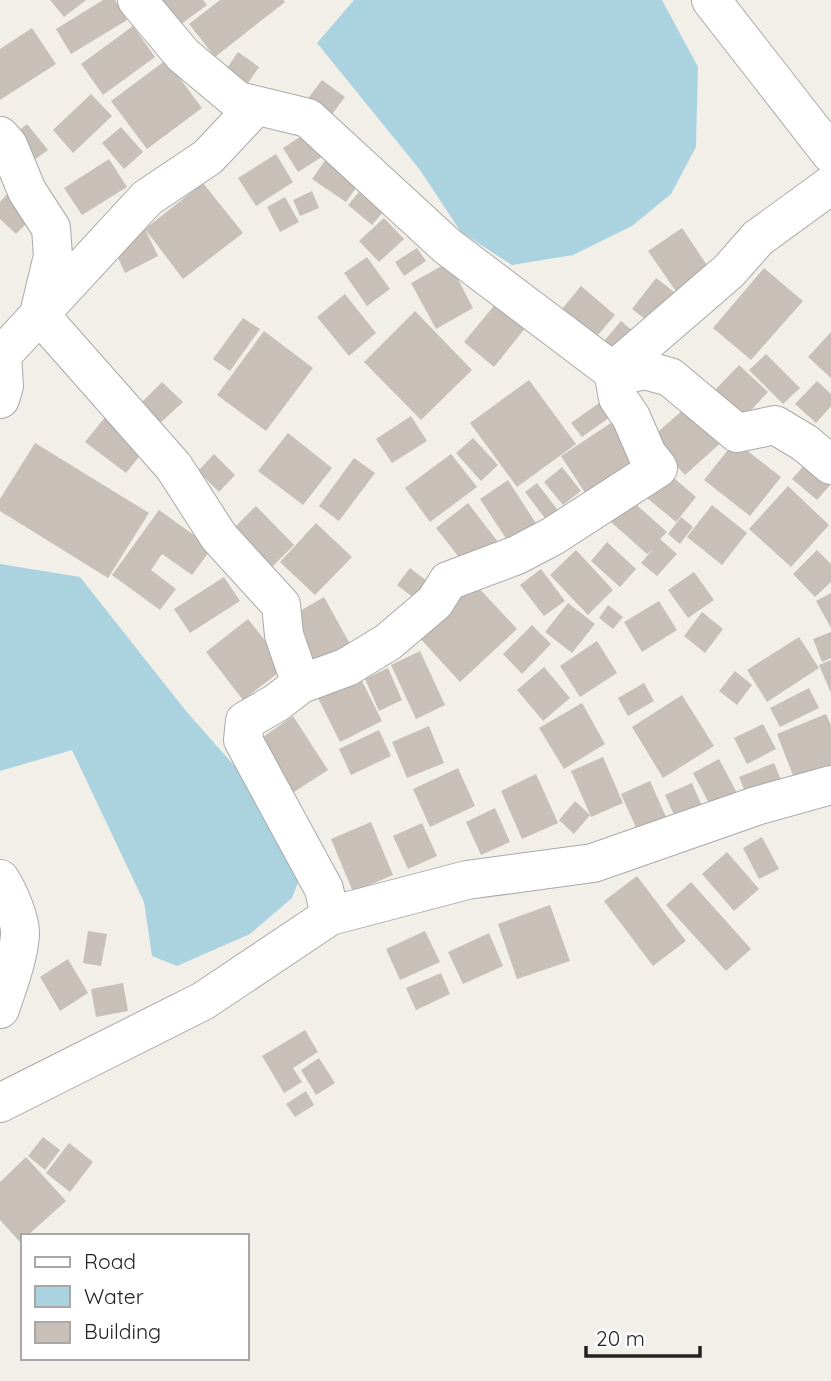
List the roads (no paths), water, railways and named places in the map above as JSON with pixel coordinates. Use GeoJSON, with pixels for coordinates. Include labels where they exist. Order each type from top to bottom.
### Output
{"type":"FeatureCollection","features":[{"type":"Feature","properties":{"kind":"street"},"geometry":{"type":"LineString","coordinates":[[137,0],[183,55],[238,101],[308,118],[447,246],[620,376],[645,370],[670,377],[737,433],[775,425],[805,443],[831,465]]}},
{"type":"Feature","properties":{"kind":"street"},"geometry":{"type":"LineString","coordinates":[[711,0],[831,154]]}},
{"type":"Feature","properties":{"kind":"street"},"geometry":{"type":"LineString","coordinates":[[0,399],[4,386],[2,355],[147,198],[208,157],[256,106]]}},
{"type":"Feature","properties":{"kind":"street"},"geometry":{"type":"LineString","coordinates":[[0,136],[8,145],[27,191],[51,228],[53,256],[39,314]]}},
{"type":"Feature","properties":{"kind":"street"},"geometry":{"type":"LineString","coordinates":[[614,371],[729,271],[758,238],[831,185]]}},
{"type":"Feature","properties":{"kind":"street"},"geometry":{"type":"LineString","coordinates":[[39,314],[174,467],[219,537],[281,605],[284,635],[301,684]]}},
{"type":"Feature","properties":{"kind":"street"},"geometry":{"type":"LineString","coordinates":[[330,916],[324,890],[243,740],[245,721],[301,684],[347,667],[388,642],[435,602],[448,581],[517,555],[553,536],[657,468],[631,417],[618,398],[614,371]]}},
{"type":"Feature","properties":{"kind":"street"},"geometry":{"type":"LineString","coordinates":[[0,1103],[203,1001],[330,916],[467,880],[593,863],[756,806],[831,785]]}},
{"type":"Feature","properties":{"kind":"street"},"geometry":{"type":"LineString","coordinates":[[0,879],[8,891],[21,933],[0,1009]]}},
{"type":"Feature","properties":{"kind":"water"},"geometry":{"type":"Polygon","coordinates":[[[354,0],[662,0],[698,67],[696,147],[671,194],[632,226],[573,255],[512,265],[461,232],[420,170],[317,43],[354,0]]]}},
{"type":"Feature","properties":{"kind":"water"},"geometry":{"type":"Polygon","coordinates":[[[0,564],[80,577],[186,711],[246,779],[303,870],[292,898],[250,934],[177,966],[152,956],[144,902],[72,750],[0,771],[0,564]]]}}]}
